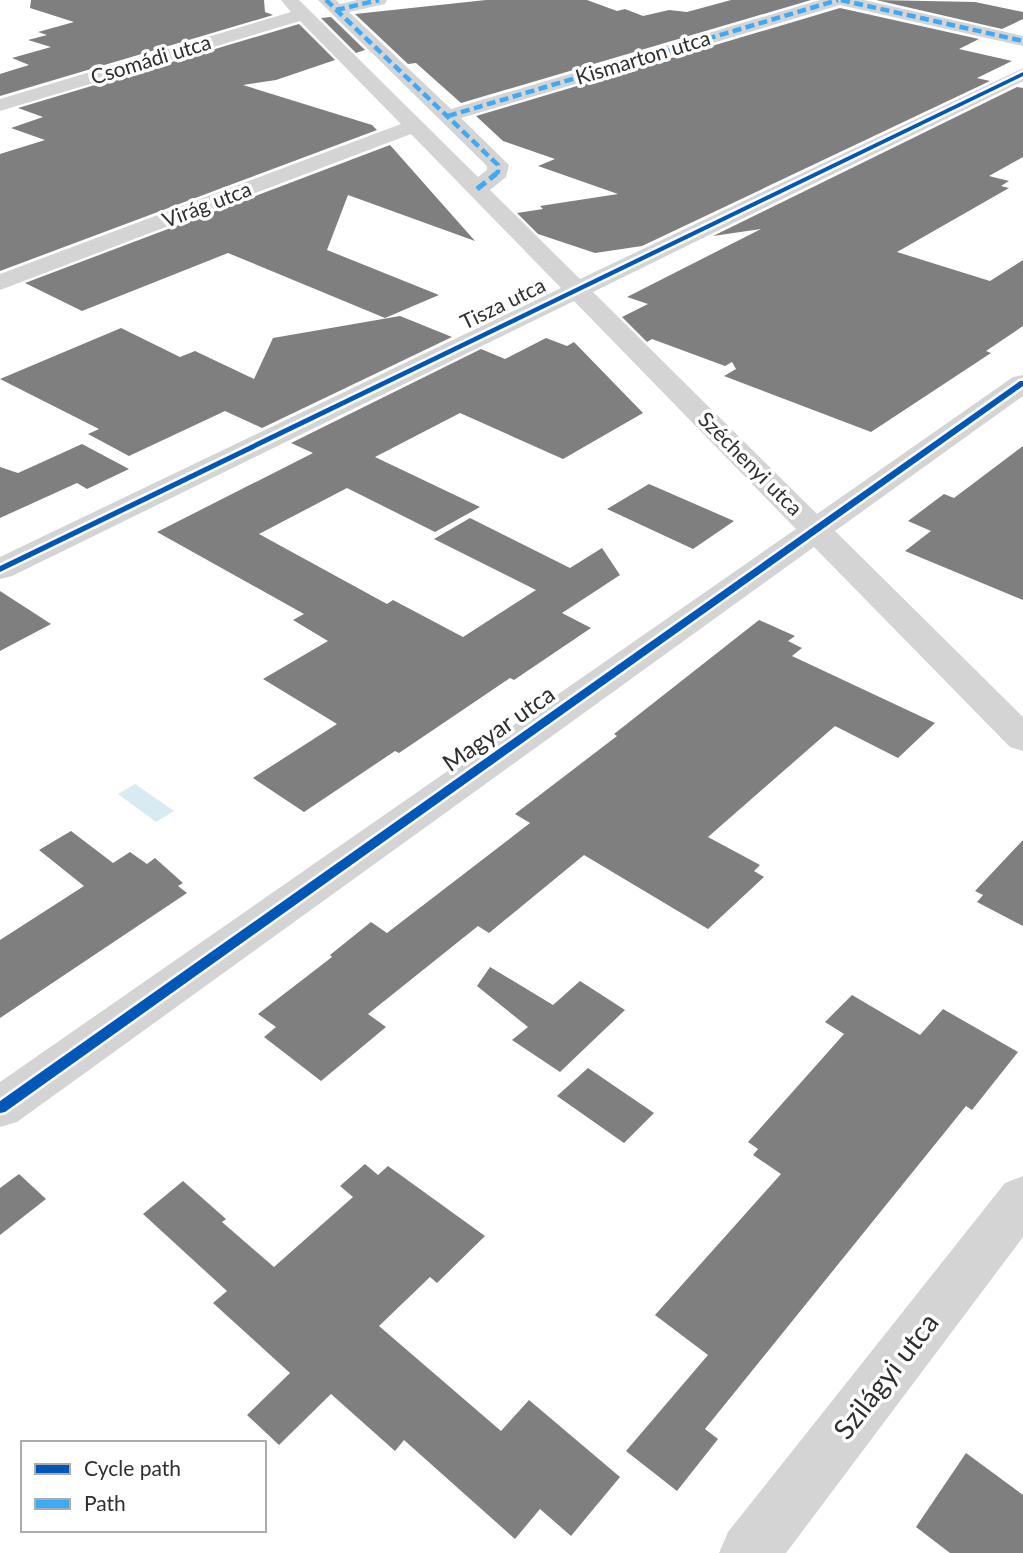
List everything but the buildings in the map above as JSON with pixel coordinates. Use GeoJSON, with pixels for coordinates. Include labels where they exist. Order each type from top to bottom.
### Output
{"type":"FeatureCollection","features":[{"type":"Feature","properties":{"kind":"street","name":"Széchenyi utca"},"geometry":{"type":"LineString","coordinates":[[289,0],[1023,739]]}},
{"type":"Feature","properties":{"kind":"street"},"geometry":{"type":"LineString","coordinates":[[331,5],[379,0]]}},
{"type":"Feature","properties":{"kind":"street"},"geometry":{"type":"LineString","coordinates":[[840,0],[1023,41]]}},
{"type":"Feature","properties":{"kind":"street","name":"Kismarton utca"},"geometry":{"type":"LineString","coordinates":[[448,116],[840,0]]}},
{"type":"Feature","properties":{"kind":"street"},"geometry":{"type":"LineString","coordinates":[[331,5],[498,164],[498,172],[477,189]]}},
{"type":"Feature","properties":{"kind":"street","name":"Csomádi utca"},"geometry":{"type":"LineString","coordinates":[[0,105],[303,14]]}},
{"type":"Feature","properties":{"kind":"street","name":"Tisza utca"},"geometry":{"type":"LineString","coordinates":[[0,569],[1023,75]]}},
{"type":"Feature","properties":{"kind":"street","name":"Virág utca"},"geometry":{"type":"LineString","coordinates":[[0,283],[414,126]]}},
{"type":"Feature","properties":{"kind":"street","name":"Magyar utca"},"geometry":{"type":"LineString","coordinates":[[0,1108],[1023,383]]}},
{"type":"Feature","properties":{"kind":"street","name":"Szilágyi utca"},"geometry":{"type":"LineString","coordinates":[[749,1553],[1023,1198]]}},
{"type":"Feature","properties":{"kind":"shaded area"},"geometry":{"type":"Polygon","coordinates":[[[135,784],[174,811],[156,822],[118,794],[135,784]]]}},
{"type":"Feature","properties":{"kind":"marked path"},"geometry":{"type":"LineString","coordinates":[[326,0],[498,165],[498,172],[477,189]]}},
{"type":"Feature","properties":{"kind":"marked path"},"geometry":{"type":"LineString","coordinates":[[336,10],[379,0]]}},
{"type":"Feature","properties":{"kind":"marked path"},"geometry":{"type":"LineString","coordinates":[[448,116],[838,0]]}},
{"type":"Feature","properties":{"kind":"marked path"},"geometry":{"type":"LineString","coordinates":[[841,0],[1023,41]]}},
{"type":"Feature","properties":{"kind":"cycle path"},"geometry":{"type":"LineString","coordinates":[[0,569],[1023,74]]}},
{"type":"Feature","properties":{"kind":"cycle path"},"geometry":{"type":"LineString","coordinates":[[0,1108],[1023,383]]}}]}
